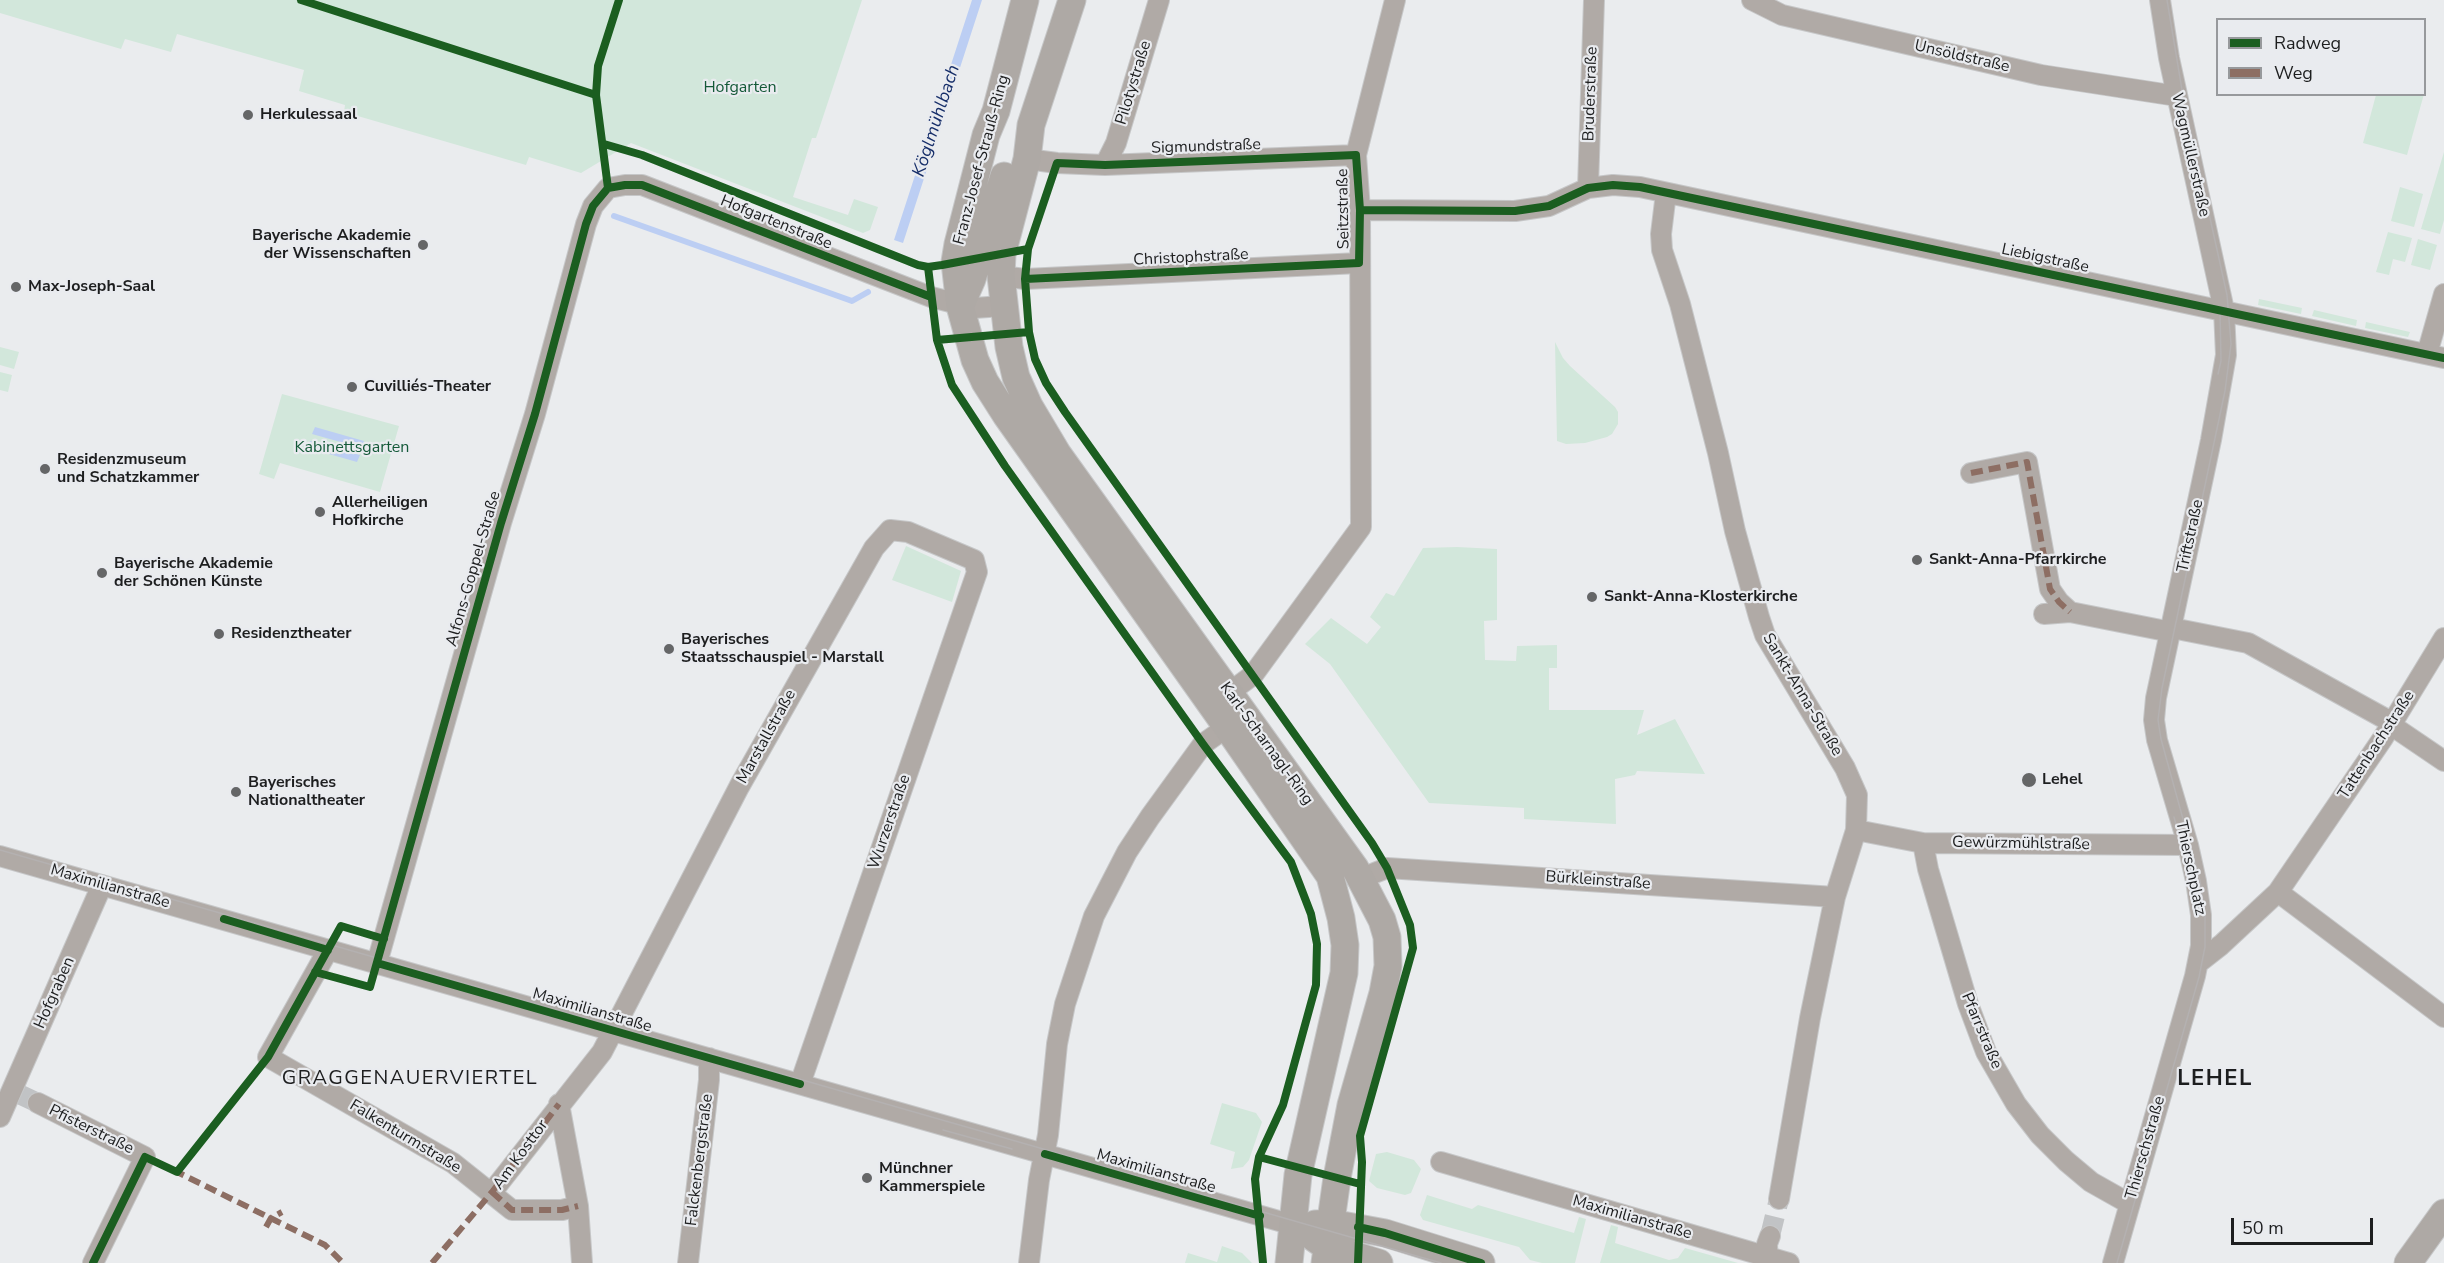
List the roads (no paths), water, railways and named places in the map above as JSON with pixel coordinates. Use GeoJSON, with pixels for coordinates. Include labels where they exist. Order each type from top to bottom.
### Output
{"type":"FeatureCollection","features":[{"type":"Feature","properties":{"kind":"main road","name":"Franz-Josef-Strauß-Ring"},"geometry":{"type":"LineString","coordinates":[[960,306],[955,262],[958,244],[1025,0]]}},
{"type":"Feature","properties":{"kind":"main road","name":"Franz-Josef-Strauß-Ring"},"geometry":{"type":"LineString","coordinates":[[1001,276],[1002,254],[1027,159],[1031,125],[1072,0]]}},
{"type":"Feature","properties":{"kind":"main road","name":"Franz-Josef-Strauß-Ring"},"geometry":{"type":"LineString","coordinates":[[960,306],[972,279],[1011,156],[1031,125]]}},
{"type":"Feature","properties":{"kind":"main road","name":"Karl-Scharnagl-Ring"},"geometry":{"type":"LineString","coordinates":[[1001,276],[1009,347],[1016,377],[1039,425],[1127,552],[1362,878],[1382,920],[1387,937],[1388,966],[1383,993],[1351,1105],[1337,1178],[1328,1244]]}},
{"type":"Feature","properties":{"kind":"main road","name":"Karl-Scharnagl-Ring"},"geometry":{"type":"LineString","coordinates":[[960,306],[975,360],[996,399],[1330,876],[1341,918],[1344,974],[1298,1175],[1289,1263]]}},
{"type":"Feature","properties":{"kind":"main road"},"geometry":{"type":"LineString","coordinates":[[1344,945],[1366,932],[1387,937]]}},
{"type":"Feature","properties":{"kind":"main road"},"geometry":{"type":"LineString","coordinates":[[2408,1263],[2444,1213]]}},
{"type":"Feature","properties":{"kind":"main road","name":"Maximilianstraße"},"geometry":{"type":"LineString","coordinates":[[1293,1225],[1328,1244],[1379,1263]]}},
{"type":"Feature","properties":{"kind":"main road","name":"Maximilianstraße"},"geometry":{"type":"LineString","coordinates":[[1328,1244],[1385,1233],[1481,1263]]}},
{"type":"Feature","properties":{"kind":"street","name":"Pilotystraße"},"geometry":{"type":"LineString","coordinates":[[1105,165],[1116,143],[1159,0]]}},
{"type":"Feature","properties":{"kind":"street","name":"Seitzstraße"},"geometry":{"type":"LineString","coordinates":[[1230,692],[1253,675],[1361,527],[1360,210],[1356,155],[1395,0]]}},
{"type":"Feature","properties":{"kind":"street","name":"Bruderstraße"},"geometry":{"type":"LineString","coordinates":[[1588,188],[1593,0]]}},
{"type":"Feature","properties":{"kind":"street","name":"Unsöldstraße"},"geometry":{"type":"LineString","coordinates":[[1752,0],[1782,15],[2041,75],[2177,96]]}},
{"type":"Feature","properties":{"kind":"street","name":"Wagmüllerstraße"},"geometry":{"type":"LineString","coordinates":[[2160,0],[2177,96],[2224,310]]}},
{"type":"Feature","properties":{"kind":"street","name":"Sigmundstraße"},"geometry":{"type":"LineString","coordinates":[[1027,159],[1105,165],[1356,155]]}},
{"type":"Feature","properties":{"kind":"street","name":"Hofgartenstraße"},"geometry":{"type":"LineString","coordinates":[[608,188],[642,185],[894,284],[960,306],[1003,306]]}},
{"type":"Feature","properties":{"kind":"street","name":"Liebigstraße"},"geometry":{"type":"LineString","coordinates":[[1588,188],[1613,185],[1640,187],[2436,356]]}},
{"type":"Feature","properties":{"kind":"street","name":"Alfons-Goppel-Straße"},"geometry":{"type":"LineString","coordinates":[[377,963],[498,534],[535,414],[586,224],[593,206],[608,188]]}},
{"type":"Feature","properties":{"kind":"street"},"geometry":{"type":"LineString","coordinates":[[1360,210],[1515,211],[1549,206],[1588,188]]}},
{"type":"Feature","properties":{"kind":"street","name":"Sankt-Anna-Straße"},"geometry":{"type":"LineString","coordinates":[[1666,193],[1661,234],[1662,250],[1680,304],[1759,617],[1765,635],[1845,768],[1857,795],[1856,830],[1835,897],[1810,1018],[1779,1199]]}},
{"type":"Feature","properties":{"kind":"street","name":"Christophstraße"},"geometry":{"type":"LineString","coordinates":[[1001,276],[1025,279],[1359,263]]}},
{"type":"Feature","properties":{"kind":"street"},"geometry":{"type":"LineString","coordinates":[[2436,356],[2444,294]]}},
{"type":"Feature","properties":{"kind":"street","name":"Triftstraße"},"geometry":{"type":"LineString","coordinates":[[2163,760],[2154,720],[2156,698],[2221,390],[2226,355],[2224,310]]}},
{"type":"Feature","properties":{"kind":"street"},"geometry":{"type":"LineString","coordinates":[[1971,473],[2028,462],[2050,589],[2070,612]]}},
{"type":"Feature","properties":{"kind":"street","name":"Marstallstraße"},"geometry":{"type":"LineString","coordinates":[[614,1031],[739,787],[874,548],[890,530],[908,532],[974,560]]}},
{"type":"Feature","properties":{"kind":"street","name":"Wurzerstraße"},"geometry":{"type":"LineString","coordinates":[[800,1084],[977,572],[974,560]]}},
{"type":"Feature","properties":{"kind":"street"},"geometry":{"type":"LineString","coordinates":[[2044,614],[2070,612],[2248,643],[2392,724],[2444,761]]}},
{"type":"Feature","properties":{"kind":"street","name":"Tattenbachstraße"},"geometry":{"type":"LineString","coordinates":[[2278,892],[2309,850],[2392,724],[2444,639]]}},
{"type":"Feature","properties":{"kind":"street"},"geometry":{"type":"LineString","coordinates":[[1029,1263],[1039,1180],[1045,1154],[1057,1044],[1065,1004],[1094,916],[1121,862],[1150,817],[1203,744],[1227,727]]}},
{"type":"Feature","properties":{"kind":"street","name":"Thierschplatz"},"geometry":{"type":"LineString","coordinates":[[2163,760],[2188,845],[2201,915],[2202,931],[2198,963]]}},
{"type":"Feature","properties":{"kind":"street","name":"Gewürzmühlstraße"},"geometry":{"type":"LineString","coordinates":[[1856,830],[1923,843],[2188,845]]}},
{"type":"Feature","properties":{"kind":"street","name":"Pfarrstraße"},"geometry":{"type":"LineString","coordinates":[[1923,843],[1952,953],[1968,1004],[1991,1061],[2016,1104],[2040,1135],[2091,1182],[2130,1204]]}},
{"type":"Feature","properties":{"kind":"street","name":"Maximilianstraße"},"geometry":{"type":"LineString","coordinates":[[0,856],[1293,1225]]}},
{"type":"Feature","properties":{"kind":"street","name":"Bürkleinstraße"},"geometry":{"type":"LineString","coordinates":[[1362,878],[1387,868],[1419,869],[1835,897]]}},
{"type":"Feature","properties":{"kind":"street","name":"Hofgraben"},"geometry":{"type":"LineString","coordinates":[[0,1118],[17,1095],[102,885]]}},
{"type":"Feature","properties":{"kind":"street"},"geometry":{"type":"LineString","coordinates":[[2198,963],[2221,945],[2278,892],[2444,1017]]}},
{"type":"Feature","properties":{"kind":"street","name":"Falkenturmstraße"},"geometry":{"type":"LineString","coordinates":[[328,950],[268,1057],[453,1163],[492,1192]]}},
{"type":"Feature","properties":{"kind":"street","name":"Thierschstraße"},"geometry":{"type":"LineString","coordinates":[[2113,1263],[2198,963]]}},
{"type":"Feature","properties":{"kind":"street","name":"Am Kosttor"},"geometry":{"type":"LineString","coordinates":[[560,1104],[578,1206],[562,1210],[512,1210],[492,1192],[560,1104],[602,1052],[614,1031]]}},
{"type":"Feature","properties":{"kind":"street","name":"Falckenbergstraße"},"geometry":{"type":"LineString","coordinates":[[688,1263],[709,1080],[709,1058]]}},
{"type":"Feature","properties":{"kind":"street","name":"Pfisterstraße"},"geometry":{"type":"LineString","coordinates":[[17,1095],[143,1163],[93,1263]]}},
{"type":"Feature","properties":{"kind":"street","name":"Maximilianstraße"},"geometry":{"type":"LineString","coordinates":[[1441,1162],[1768,1260],[1789,1263]]}},
{"type":"Feature","properties":{"kind":"street"},"geometry":{"type":"LineString","coordinates":[[578,1206],[582,1263]]}},
{"type":"Feature","properties":{"kind":"street"},"geometry":{"type":"LineString","coordinates":[[1768,1260],[1770,1236]]}},
{"type":"Feature","properties":{"kind":"water","name":"Köglmühlbach"},"geometry":{"type":"Polygon","coordinates":[[[972,0],[982,0],[903,243],[894,240],[972,0]]]}},
{"type":"Feature","properties":{"kind":"water"},"geometry":{"type":"Polygon","coordinates":[[[315,427],[364,441],[362,448],[312,434],[315,427]]]}},
{"type":"Feature","properties":{"kind":"water"},"geometry":{"type":"Polygon","coordinates":[[[310,441],[360,455],[357,462],[308,448],[310,441]]]}},
{"type":"Feature","properties":{"kind":"waterway"},"geometry":{"type":"LineString","coordinates":[[614,216],[852,301],[868,292]]}},
{"type":"Feature","properties":{"kind":"tunnel"},"geometry":{"type":"LineString","coordinates":[[21,1095],[38,1103]]}},
{"type":"Feature","properties":{"kind":"tunnel"},"geometry":{"type":"LineString","coordinates":[[1770,1236],[1779,1199]]}},
{"type":"Feature","properties":{"kind":"tram line"},"geometry":{"type":"LineString","coordinates":[[2117,1263],[2199,977],[2205,947],[2205,915],[2200,881],[2161,739],[2158,720],[2162,688],[2225,391],[2231,344],[2227,295],[2183,96],[2167,0]]}},
{"type":"Feature","properties":{"kind":"tram line"},"geometry":{"type":"LineString","coordinates":[[2218,374],[2221,361],[2220,309]]}},
{"type":"Feature","properties":{"kind":"tram line"},"geometry":{"type":"LineString","coordinates":[[2174,817],[2192,884]]}},
{"type":"Feature","properties":{"kind":"tram line"},"geometry":{"type":"LineString","coordinates":[[0,850],[1441,1263]]}},
{"type":"Feature","properties":{"kind":"tram line"},"geometry":{"type":"LineString","coordinates":[[943,1130],[1012,1149]]}},
{"type":"Feature","properties":{"kind":"place","name":"Herkulessaal"},"geometry":{"type":"Point","coordinates":[248,115]}},
{"type":"Feature","properties":{"kind":"place","name":"Bayerische Akademie der Wissenschaften"},"geometry":{"type":"Point","coordinates":[423,245]}},
{"type":"Feature","properties":{"kind":"place","name":"Max-Joseph-Saal"},"geometry":{"type":"Point","coordinates":[16,287]}},
{"type":"Feature","properties":{"kind":"place","name":"Cuvilliés-Theater"},"geometry":{"type":"Point","coordinates":[352,387]}},
{"type":"Feature","properties":{"kind":"place","name":"Residenzmuseum und Schatzkammer"},"geometry":{"type":"Point","coordinates":[45,469]}},
{"type":"Feature","properties":{"kind":"place","name":"Allerheiligen Hofkirche"},"geometry":{"type":"Point","coordinates":[320,512]}},
{"type":"Feature","properties":{"kind":"place","name":"Sankt-Anna-Pfarrkirche"},"geometry":{"type":"Point","coordinates":[1917,560]}},
{"type":"Feature","properties":{"kind":"place","name":"Bayerische Akademie der Schönen Künste"},"geometry":{"type":"Point","coordinates":[102,573]}},
{"type":"Feature","properties":{"kind":"place","name":"Sankt-Anna-Klosterkirche"},"geometry":{"type":"Point","coordinates":[1592,597]}},
{"type":"Feature","properties":{"kind":"place","name":"Residenztheater"},"geometry":{"type":"Point","coordinates":[219,634]}},
{"type":"Feature","properties":{"kind":"place","name":"Bayerisches Staatsschauspiel - Marstall"},"geometry":{"type":"Point","coordinates":[669,649]}},
{"type":"Feature","properties":{"kind":"place","name":"Lehel"},"geometry":{"type":"Point","coordinates":[2029,780]}},
{"type":"Feature","properties":{"kind":"place","name":"Bayerisches Nationaltheater"},"geometry":{"type":"Point","coordinates":[236,792]}},
{"type":"Feature","properties":{"kind":"place","name":"Münchner Kammerspiele"},"geometry":{"type":"Point","coordinates":[867,1178]}},
{"type":"Feature","properties":{"kind":"district","name":"GRAGGENAUERVIERTEL"},"geometry":{"type":"Point","coordinates":[410,1079]}},
{"type":"Feature","properties":{"kind":"district","name":"LEHEL"},"geometry":{"type":"Point","coordinates":[2215,1080]}},
{"type":"Feature","properties":{"kind":"park label","name":"Hofgarten"},"geometry":{"type":"Point","coordinates":[740,88]}},
{"type":"Feature","properties":{"kind":"park label","name":"Kabinettsgarten"},"geometry":{"type":"Point","coordinates":[352,448]}}]}
